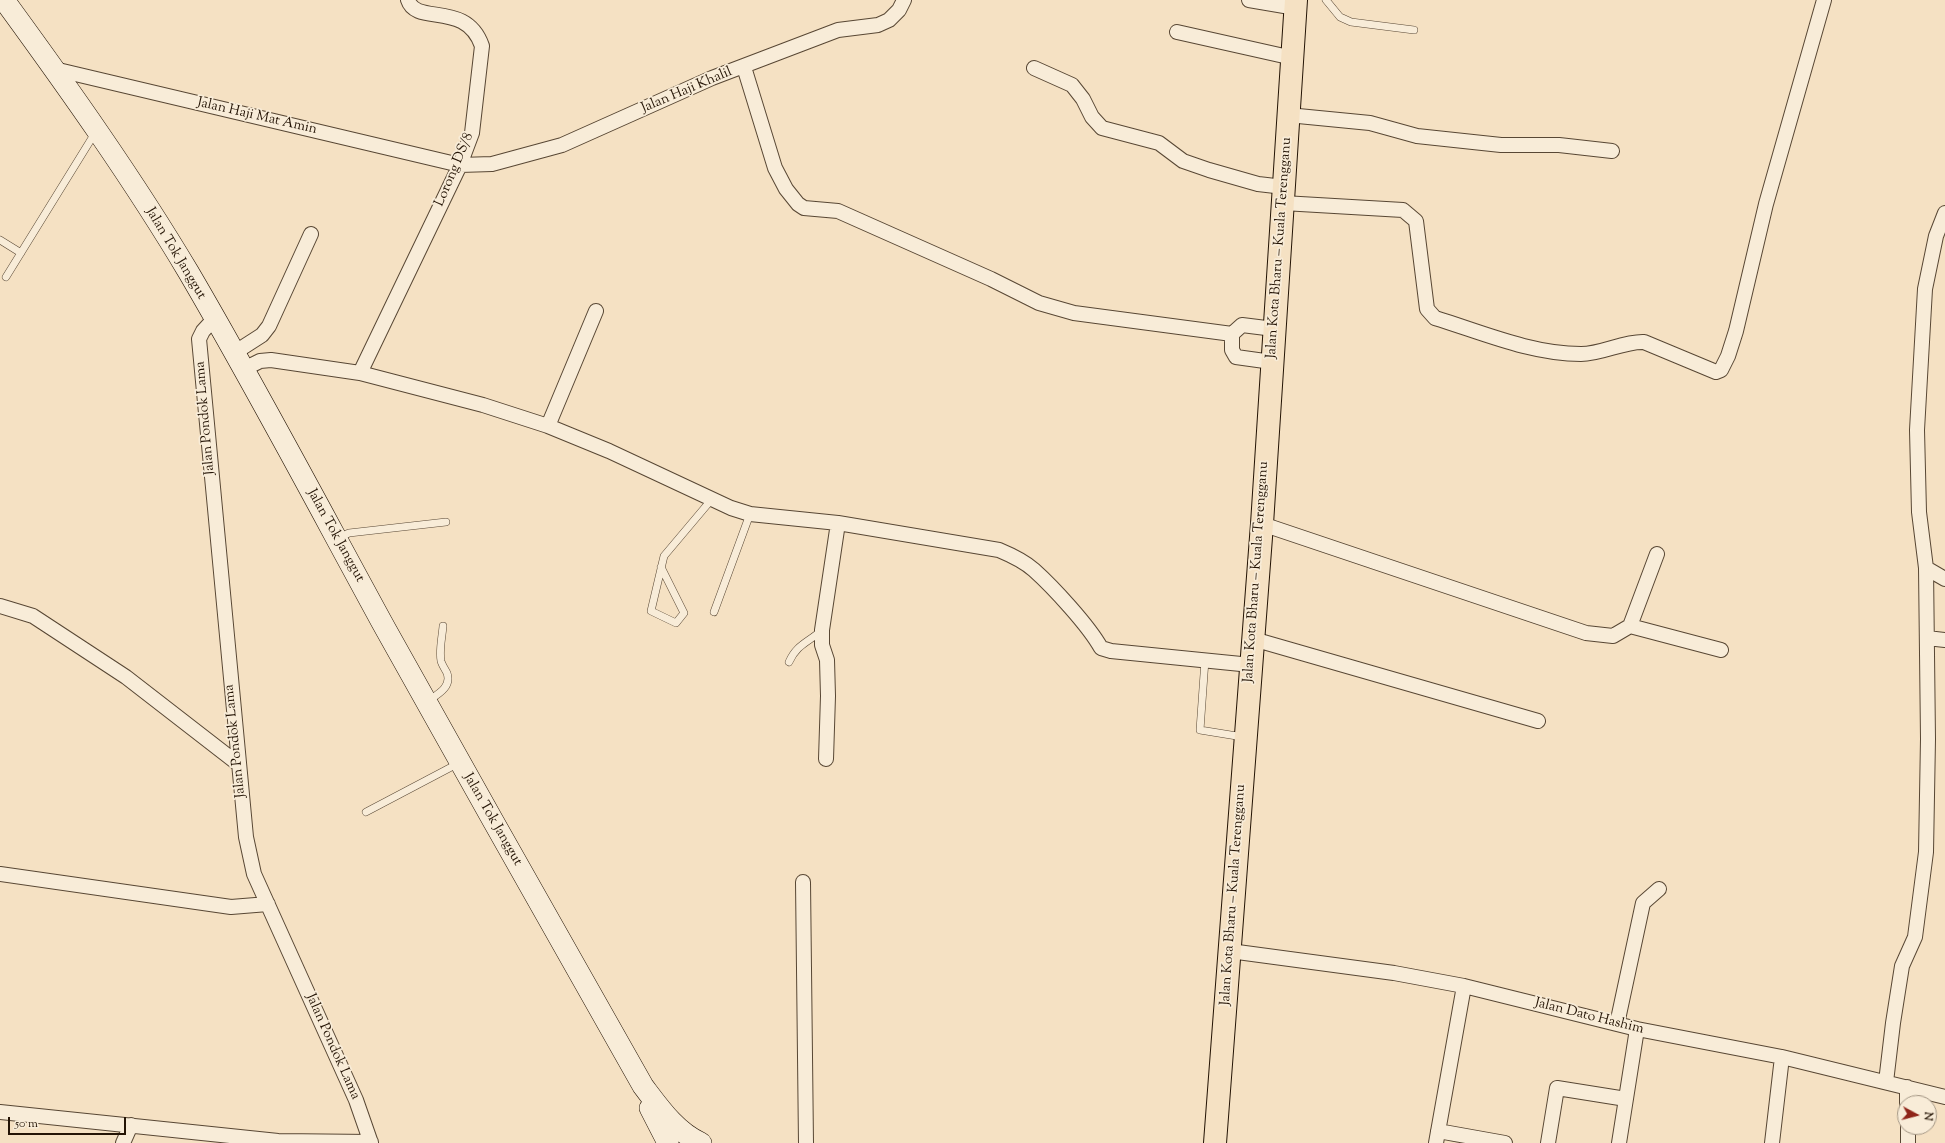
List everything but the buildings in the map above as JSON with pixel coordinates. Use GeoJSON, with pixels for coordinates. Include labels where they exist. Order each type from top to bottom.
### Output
{"type":"FeatureCollection","features":[{"type":"Feature","properties":{"kind":"main road","name":"Jalan Tok Janggut"},"geometry":{"type":"LineString","coordinates":[[4,0],[97,131],[189,273],[239,361],[459,762],[643,1086],[667,1117],[693,1140],[701,1143]]}},
{"type":"Feature","properties":{"kind":"main road","name":"Jalan Kota Bharu – Kuala Terengganu"},"geometry":{"type":"LineString","coordinates":[[1215,1143],[1250,665],[1262,524],[1296,4]]}},
{"type":"Feature","properties":{"kind":"main road","name":"Jalan Tok Janggut"},"geometry":{"type":"LineString","coordinates":[[643,1086],[650,1109],[668,1143]]}},
{"type":"Feature","properties":{"kind":"street","name":"Lorong DS/8"},"geometry":{"type":"LineString","coordinates":[[360,373],[460,165],[472,133],[482,46],[478,34],[467,23],[454,17],[415,11],[410,6],[408,0]]}},
{"type":"Feature","properties":{"kind":"street","name":"Jalan Haji Khalil"},"geometry":{"type":"LineString","coordinates":[[460,165],[492,164],[562,145],[712,78],[838,30],[878,25],[889,20],[899,10],[904,0]]}},
{"type":"Feature","properties":{"kind":"street"},"geometry":{"type":"LineString","coordinates":[[1249,0],[1296,4]]}},
{"type":"Feature","properties":{"kind":"street"},"geometry":{"type":"LineString","coordinates":[[1034,68],[1072,85],[1092,117],[1102,128],[1159,143],[1183,161],[1208,170],[1258,184],[1283,195],[1403,210],[1416,221],[1427,309],[1435,318],[1537,349],[1581,354],[1610,350],[1637,342],[1644,342],[1716,372],[1721,370],[1736,330],[1766,204],[1824,0]]}},
{"type":"Feature","properties":{"kind":"street"},"geometry":{"type":"LineString","coordinates":[[1177,32],[1292,58]]}},
{"type":"Feature","properties":{"kind":"street"},"geometry":{"type":"LineString","coordinates":[[744,67],[775,168],[786,189],[798,204],[804,208],[838,211],[1039,303],[1055,308],[1074,313],[1232,334]]}},
{"type":"Feature","properties":{"kind":"street","name":"Jalan Haji Mat Amin"},"geometry":{"type":"LineString","coordinates":[[54,69],[460,165]]}},
{"type":"Feature","properties":{"kind":"street"},"geometry":{"type":"LineString","coordinates":[[1288,115],[1370,123],[1417,136],[1501,145],[1559,145],[1612,151]]}},
{"type":"Feature","properties":{"kind":"street"},"geometry":{"type":"LineString","coordinates":[[1886,1082],[1902,966],[1915,938],[1926,852],[1926,568],[1919,512],[1917,430],[1925,289],[1936,236],[1945,213]]}},
{"type":"Feature","properties":{"kind":"street"},"geometry":{"type":"LineString","coordinates":[[239,361],[269,326],[311,234]]}},
{"type":"Feature","properties":{"kind":"street"},"geometry":{"type":"LineString","coordinates":[[548,426],[596,311]]}},
{"type":"Feature","properties":{"kind":"street","name":"Jalan Pondok Lama"},"geometry":{"type":"LineString","coordinates":[[214,319],[199,339],[237,763],[246,837],[254,874],[356,1100],[371,1142]]}},
{"type":"Feature","properties":{"kind":"street"},"geometry":{"type":"LineString","coordinates":[[1272,362],[1236,357],[1232,350],[1232,334],[1242,325],[1274,329]]}},
{"type":"Feature","properties":{"kind":"street"},"geometry":{"type":"LineString","coordinates":[[239,361],[271,360],[360,373],[483,405],[548,426],[609,451],[731,508],[750,514],[838,523],[999,550],[1016,558],[1034,570],[1096,639],[1101,648],[1111,651],[1250,665]]}},
{"type":"Feature","properties":{"kind":"street"},"geometry":{"type":"LineString","coordinates":[[826,759],[828,696],[827,660],[822,645],[822,630],[838,523]]}},
{"type":"Feature","properties":{"kind":"street"},"geometry":{"type":"LineString","coordinates":[[1262,524],[1586,633],[1613,636],[1630,626],[1657,554]]}},
{"type":"Feature","properties":{"kind":"street"},"geometry":{"type":"LineString","coordinates":[[1926,568],[1945,579]]}},
{"type":"Feature","properties":{"kind":"street"},"geometry":{"type":"LineString","coordinates":[[0,606],[33,616],[126,677],[237,763]]}},
{"type":"Feature","properties":{"kind":"street"},"geometry":{"type":"LineString","coordinates":[[1630,626],[1721,650]]}},
{"type":"Feature","properties":{"kind":"street"},"geometry":{"type":"LineString","coordinates":[[1927,638],[1945,640]]}},
{"type":"Feature","properties":{"kind":"street"},"geometry":{"type":"LineString","coordinates":[[1253,639],[1538,721]]}},
{"type":"Feature","properties":{"kind":"street"},"geometry":{"type":"LineString","coordinates":[[0,874],[232,907],[268,904]]}},
{"type":"Feature","properties":{"kind":"street"},"geometry":{"type":"LineString","coordinates":[[803,882],[806,1143]]}},
{"type":"Feature","properties":{"kind":"street"},"geometry":{"type":"LineString","coordinates":[[1616,1024],[1643,903],[1659,889]]}},
{"type":"Feature","properties":{"kind":"street","name":"Jalan Dato Hashim"},"geometry":{"type":"LineString","coordinates":[[1230,951],[1394,973],[1464,986],[1637,1029],[1782,1057],[1907,1087],[1945,1098]]}},
{"type":"Feature","properties":{"kind":"street"},"geometry":{"type":"LineString","coordinates":[[1464,986],[1437,1137],[1505,1143]]}},
{"type":"Feature","properties":{"kind":"street"},"geometry":{"type":"LineString","coordinates":[[1619,1143],[1637,1029]]}},
{"type":"Feature","properties":{"kind":"street"},"geometry":{"type":"LineString","coordinates":[[1772,1143],[1782,1057]]}},
{"type":"Feature","properties":{"kind":"street"},"geometry":{"type":"LineString","coordinates":[[1907,1087],[1907,1095]]}},
{"type":"Feature","properties":{"kind":"street"},"geometry":{"type":"LineString","coordinates":[[1548,1143],[1557,1088],[1626,1098]]}},
{"type":"Feature","properties":{"kind":"street"},"geometry":{"type":"LineString","coordinates":[[0,1112],[278,1141],[371,1142]]}},
{"type":"Feature","properties":{"kind":"street"},"geometry":{"type":"LineString","coordinates":[[123,1143],[131,1126]]}},
{"type":"Feature","properties":{"kind":"lane"},"geometry":{"type":"LineString","coordinates":[[1326,0],[1340,17],[1351,22],[1414,30]]}},
{"type":"Feature","properties":{"kind":"lane"},"geometry":{"type":"LineString","coordinates":[[6,277],[97,131]]}},
{"type":"Feature","properties":{"kind":"lane"},"geometry":{"type":"LineString","coordinates":[[0,240],[21,253]]}},
{"type":"Feature","properties":{"kind":"lane"},"geometry":{"type":"LineString","coordinates":[[661,567],[684,613],[676,623],[651,611],[661,567],[664,556],[712,499]]}},
{"type":"Feature","properties":{"kind":"lane"},"geometry":{"type":"LineString","coordinates":[[714,612],[750,514]]}},
{"type":"Feature","properties":{"kind":"lane"},"geometry":{"type":"LineString","coordinates":[[336,539],[349,533],[446,522]]}},
{"type":"Feature","properties":{"kind":"lane"},"geometry":{"type":"LineString","coordinates":[[426,702],[443,691],[448,683],[447,674],[442,663],[440,652],[443,626]]}},
{"type":"Feature","properties":{"kind":"lane"},"geometry":{"type":"LineString","coordinates":[[789,662],[793,652],[800,645],[810,641],[822,630]]}},
{"type":"Feature","properties":{"kind":"lane"},"geometry":{"type":"LineString","coordinates":[[1205,660],[1200,730],[1245,737]]}},
{"type":"Feature","properties":{"kind":"lane"},"geometry":{"type":"LineString","coordinates":[[366,812],[459,762]]}}]}
